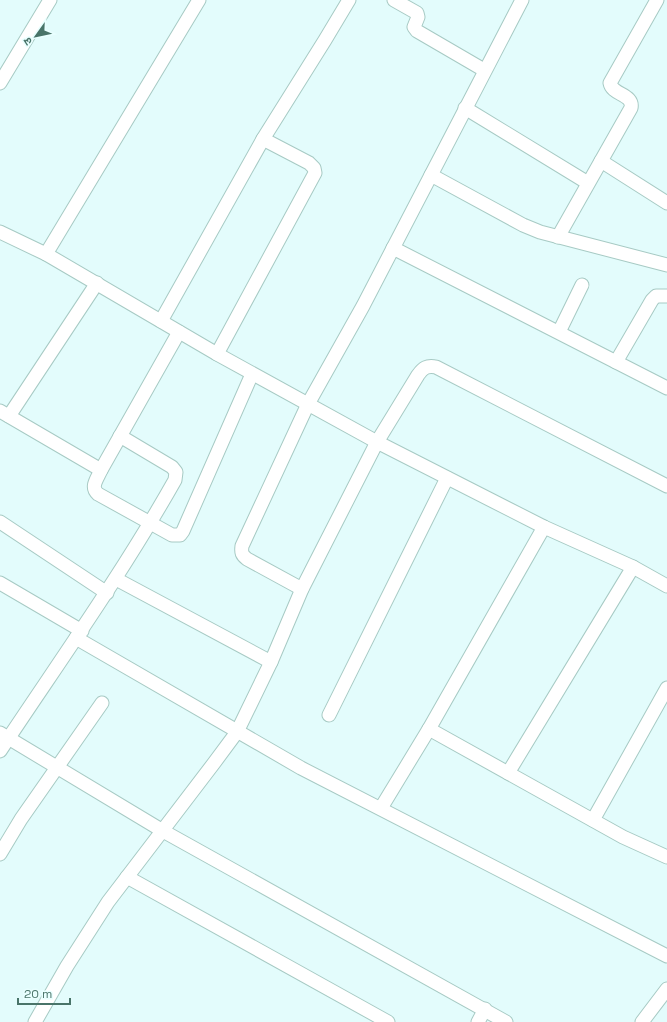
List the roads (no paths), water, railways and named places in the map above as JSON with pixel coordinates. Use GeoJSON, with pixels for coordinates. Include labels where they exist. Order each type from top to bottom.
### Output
{"type":"FeatureCollection","features":[{"type":"Feature","properties":{"kind":"street"},"geometry":{"type":"LineString","coordinates":[[0,83],[50,0]]}},
{"type":"Feature","properties":{"kind":"street"},"geometry":{"type":"LineString","coordinates":[[46,254],[200,0]]}},
{"type":"Feature","properties":{"kind":"street"},"geometry":{"type":"LineString","coordinates":[[161,321],[263,139],[349,0]]}},
{"type":"Feature","properties":{"kind":"street"},"geometry":{"type":"LineString","coordinates":[[394,0],[418,13],[414,27],[417,31],[484,70]]}},
{"type":"Feature","properties":{"kind":"street"},"geometry":{"type":"LineString","coordinates":[[302,588],[247,559],[241,552],[242,546],[308,404],[363,306],[484,70],[522,0]]}},
{"type":"Feature","properties":{"kind":"street"},"geometry":{"type":"LineString","coordinates":[[558,237],[631,108],[632,104],[628,98],[613,89],[610,83],[657,0]]}},
{"type":"Feature","properties":{"kind":"street"},"geometry":{"type":"LineString","coordinates":[[465,108],[588,183]]}},
{"type":"Feature","properties":{"kind":"street"},"geometry":{"type":"LineString","coordinates":[[217,354],[315,173],[314,168],[309,163],[263,139]]}},
{"type":"Feature","properties":{"kind":"street"},"geometry":{"type":"LineString","coordinates":[[601,161],[667,203]]}},
{"type":"Feature","properties":{"kind":"street"},"geometry":{"type":"LineString","coordinates":[[431,175],[523,225],[558,237],[667,265]]}},
{"type":"Feature","properties":{"kind":"street"},"geometry":{"type":"LineString","coordinates":[[0,232],[46,254],[252,374],[377,442],[544,527],[633,567],[667,586]]}},
{"type":"Feature","properties":{"kind":"street"},"geometry":{"type":"LineString","coordinates":[[393,248],[667,388]]}},
{"type":"Feature","properties":{"kind":"street"},"geometry":{"type":"LineString","coordinates":[[97,283],[4,414],[101,470]]}},
{"type":"Feature","properties":{"kind":"street"},"geometry":{"type":"LineString","coordinates":[[559,332],[582,285]]}},
{"type":"Feature","properties":{"kind":"street"},"geometry":{"type":"LineString","coordinates":[[616,362],[652,300],[656,296],[667,296]]}},
{"type":"Feature","properties":{"kind":"street"},"geometry":{"type":"LineString","coordinates":[[179,332],[101,470],[94,486],[96,492],[176,536],[180,535],[252,374]]}},
{"type":"Feature","properties":{"kind":"street"},"geometry":{"type":"LineString","coordinates":[[35,1022],[84,938],[108,902],[163,831],[236,732],[271,662],[302,588],[377,442],[418,375],[425,367],[430,365],[436,367],[667,486]]}},
{"type":"Feature","properties":{"kind":"street"},"geometry":{"type":"LineString","coordinates":[[0,751],[5,735],[107,593],[151,523],[175,480],[176,472],[172,467],[120,436]]}},
{"type":"Feature","properties":{"kind":"street"},"geometry":{"type":"LineString","coordinates":[[329,715],[447,478]]}},
{"type":"Feature","properties":{"kind":"street"},"geometry":{"type":"LineString","coordinates":[[0,522],[107,593]]}},
{"type":"Feature","properties":{"kind":"street"},"geometry":{"type":"LineString","coordinates":[[381,808],[429,729],[544,527]]}},
{"type":"Feature","properties":{"kind":"street"},"geometry":{"type":"LineString","coordinates":[[508,773],[633,567]]}},
{"type":"Feature","properties":{"kind":"street"},"geometry":{"type":"LineString","coordinates":[[116,579],[271,662]]}},
{"type":"Feature","properties":{"kind":"street"},"geometry":{"type":"LineString","coordinates":[[0,583],[236,732],[301,768],[667,956]]}},
{"type":"Feature","properties":{"kind":"street"},"geometry":{"type":"LineString","coordinates":[[593,820],[667,688]]}},
{"type":"Feature","properties":{"kind":"street"},"geometry":{"type":"LineString","coordinates":[[0,854],[21,819],[102,703]]}},
{"type":"Feature","properties":{"kind":"street"},"geometry":{"type":"LineString","coordinates":[[429,729],[623,837],[667,857]]}},
{"type":"Feature","properties":{"kind":"street"},"geometry":{"type":"LineString","coordinates":[[5,735],[163,831],[506,1022]]}},
{"type":"Feature","properties":{"kind":"street"},"geometry":{"type":"LineString","coordinates":[[127,877],[388,1022]]}},
{"type":"Feature","properties":{"kind":"street"},"geometry":{"type":"LineString","coordinates":[[642,1022],[667,989]]}},
{"type":"Feature","properties":{"kind":"street"},"geometry":{"type":"LineString","coordinates":[[478,1022],[485,1009]]}}]}
